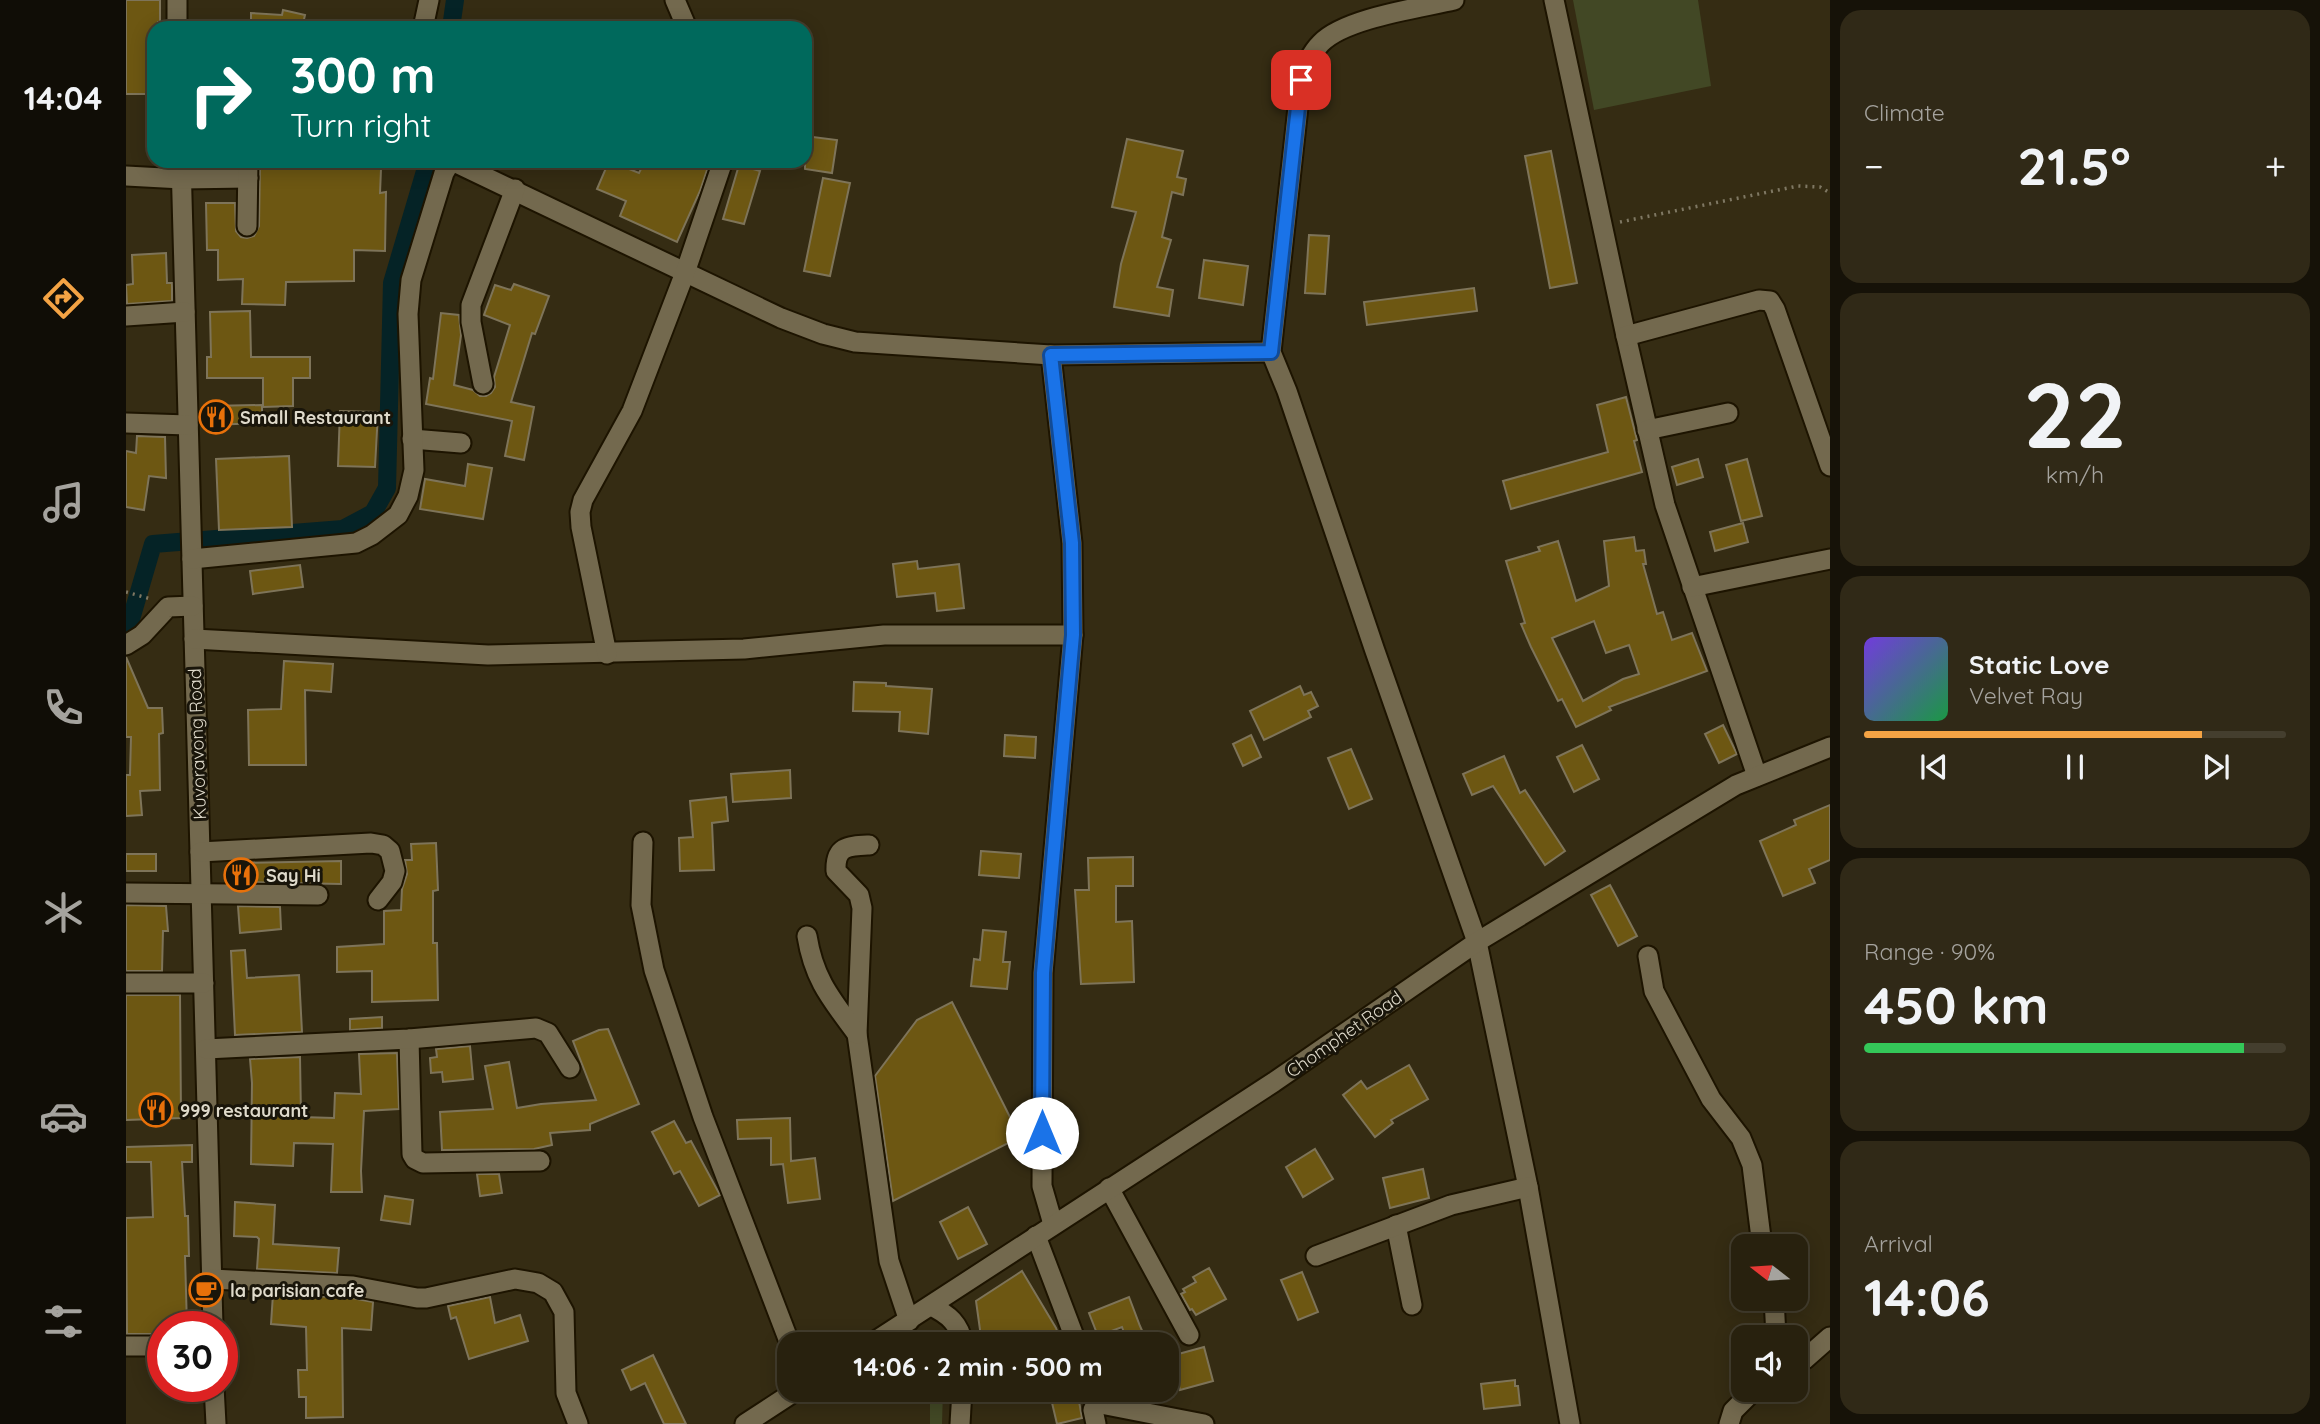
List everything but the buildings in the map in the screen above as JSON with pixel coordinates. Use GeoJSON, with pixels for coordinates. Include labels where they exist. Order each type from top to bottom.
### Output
{"type":"FeatureCollection","features":[{"type":"Feature","properties":{"kind":"street"},"geometry":{"type":"LineString","coordinates":[[177,0],[177,21]]}},
{"type":"Feature","properties":{"kind":"street"},"geometry":{"type":"LineString","coordinates":[[424,21],[429,0]]}},
{"type":"Feature","properties":{"kind":"street"},"geometry":{"type":"LineString","coordinates":[[675,0],[684,21]]}},
{"type":"Feature","properties":{"kind":"street"},"geometry":{"type":"LineString","coordinates":[[1454,0],[1350,25],[1323,41],[1309,58],[1301,80],[1271,352],[1287,391],[1477,942],[1528,1187],[1567,1424]]}},
{"type":"Feature","properties":{"kind":"street"},"geometry":{"type":"LineString","coordinates":[[1554,0],[1665,505],[1757,776]]}},
{"type":"Feature","properties":{"kind":"street"},"geometry":{"type":"LineString","coordinates":[[192,556],[356,543],[372,535],[398,515],[408,496],[414,470],[408,314],[411,280],[447,168]]}},
{"type":"Feature","properties":{"kind":"street"},"geometry":{"type":"LineString","coordinates":[[468,168],[781,318],[823,334],[855,342],[1051,355],[1271,352]]}},
{"type":"Feature","properties":{"kind":"street"},"geometry":{"type":"LineString","coordinates":[[607,654],[580,512],[589,488],[632,411],[686,271],[721,168]]}},
{"type":"Feature","properties":{"kind":"street"},"geometry":{"type":"LineString","coordinates":[[126,176],[181,170],[248,169],[247,226]]}},
{"type":"Feature","properties":{"kind":"street","name":"Kuvoravong Road"},"geometry":{"type":"LineString","coordinates":[[181,170],[213,1311]]}},
{"type":"Feature","properties":{"kind":"street"},"geometry":{"type":"LineString","coordinates":[[483,384],[471,321],[471,305],[515,189]]}},
{"type":"Feature","properties":{"kind":"street"},"geometry":{"type":"LineString","coordinates":[[1626,336],[1759,300],[1770,301],[1830,466]]}},
{"type":"Feature","properties":{"kind":"street"},"geometry":{"type":"LineString","coordinates":[[126,316],[185,312]]}},
{"type":"Feature","properties":{"kind":"street"},"geometry":{"type":"LineString","coordinates":[[1051,355],[1072,543],[1073,635],[1043,973],[1042,1186],[1054,1224]]}},
{"type":"Feature","properties":{"kind":"street"},"geometry":{"type":"LineString","coordinates":[[1647,430],[1728,412]]}},
{"type":"Feature","properties":{"kind":"street"},"geometry":{"type":"LineString","coordinates":[[126,423],[188,425]]}},
{"type":"Feature","properties":{"kind":"street"},"geometry":{"type":"LineString","coordinates":[[412,439],[461,443]]}},
{"type":"Feature","properties":{"kind":"street"},"geometry":{"type":"LineString","coordinates":[[1692,587],[1830,559]]}},
{"type":"Feature","properties":{"kind":"street"},"geometry":{"type":"LineString","coordinates":[[126,645],[142,635],[168,607],[193,606]]}},
{"type":"Feature","properties":{"kind":"street"},"geometry":{"type":"LineString","coordinates":[[194,639],[488,655],[744,649],[884,635],[1073,635]]}},
{"type":"Feature","properties":{"kind":"street","name":"Chomphet Road"},"geometry":{"type":"LineString","coordinates":[[891,1332],[1274,1082],[1477,942],[1736,785],[1830,747]]}},
{"type":"Feature","properties":{"kind":"street"},"geometry":{"type":"LineString","coordinates":[[643,842],[641,905],[654,970],[703,1116],[785,1332]]}},
{"type":"Feature","properties":{"kind":"street"},"geometry":{"type":"LineString","coordinates":[[200,852],[371,843],[383,845],[390,851],[395,871],[392,882],[378,900]]}},
{"type":"Feature","properties":{"kind":"street"},"geometry":{"type":"LineString","coordinates":[[869,845],[850,846],[838,854],[835,860],[836,872],[859,895],[862,908],[857,1034],[889,1261],[909,1321]]}},
{"type":"Feature","properties":{"kind":"street"},"geometry":{"type":"LineString","coordinates":[[126,893],[318,895]]}},
{"type":"Feature","properties":{"kind":"street"},"geometry":{"type":"LineString","coordinates":[[807,936],[810,957],[821,985],[857,1034]]}},
{"type":"Feature","properties":{"kind":"street"},"geometry":{"type":"LineString","coordinates":[[1648,956],[1654,991],[1711,1099],[1741,1138],[1752,1165],[1761,1234]]}},
{"type":"Feature","properties":{"kind":"street"},"geometry":{"type":"LineString","coordinates":[[126,983],[204,983]]}},
{"type":"Feature","properties":{"kind":"street"},"geometry":{"type":"LineString","coordinates":[[206,1049],[409,1039],[536,1028],[548,1033],[570,1068]]}},
{"type":"Feature","properties":{"kind":"street"},"geometry":{"type":"LineString","coordinates":[[409,1039],[412,1154],[415,1159],[423,1163],[540,1161]]}},
{"type":"Feature","properties":{"kind":"street"},"geometry":{"type":"LineString","coordinates":[[1316,1256],[1451,1205],[1528,1187]]}},
{"type":"Feature","properties":{"kind":"street"},"geometry":{"type":"LineString","coordinates":[[1109,1188],[1189,1335]]}},
{"type":"Feature","properties":{"kind":"street"},"geometry":{"type":"LineString","coordinates":[[1396,1225],[1412,1304]]}},
{"type":"Feature","properties":{"kind":"street"},"geometry":{"type":"LineString","coordinates":[[1036,1236],[1072,1332]]}},
{"type":"Feature","properties":{"kind":"street"},"geometry":{"type":"LineString","coordinates":[[212,1279],[353,1286],[416,1298],[515,1279],[538,1283],[553,1292],[564,1312],[566,1393],[578,1424]]}},
{"type":"Feature","properties":{"kind":"street"},"geometry":{"type":"LineString","coordinates":[[931,1306],[945,1313],[956,1324],[958,1332]]}},
{"type":"Feature","properties":{"kind":"street"},"geometry":{"type":"LineString","coordinates":[[1808,1356],[1830,1337]]}},
{"type":"Feature","properties":{"kind":"street"},"geometry":{"type":"LineString","coordinates":[[126,1346],[147,1346]]}},
{"type":"Feature","properties":{"kind":"street"},"geometry":{"type":"LineString","coordinates":[[215,1402],[216,1424]]}},
{"type":"Feature","properties":{"kind":"street"},"geometry":{"type":"LineString","coordinates":[[746,1424],[779,1402]]}},
{"type":"Feature","properties":{"kind":"street"},"geometry":{"type":"LineString","coordinates":[[960,1424],[961,1402]]}},
{"type":"Feature","properties":{"kind":"street"},"geometry":{"type":"LineString","coordinates":[[1095,1402],[1093,1410],[1096,1424]]}},
{"type":"Feature","properties":{"kind":"street"},"geometry":{"type":"LineString","coordinates":[[1103,1402],[1106,1405],[1204,1424]]}},
{"type":"Feature","properties":{"kind":"street"},"geometry":{"type":"LineString","coordinates":[[1729,1424],[1732,1410],[1741,1402]]}},
{"type":"Feature","properties":{"kind":"path"},"geometry":{"type":"LineString","coordinates":[[1602,226],[1798,186],[1820,187],[1830,193]]}},
{"type":"Feature","properties":{"kind":"path"},"geometry":{"type":"LineString","coordinates":[[126,592],[147,598]]}},
{"type":"Feature","properties":{"kind":"green space"},"geometry":{"type":"Polygon","coordinates":[[[1573,0],[1698,0],[1711,86],[1594,110],[1573,0]]]}},
{"type":"Feature","properties":{"kind":"green space"},"geometry":{"type":"Polygon","coordinates":[[[930,1402],[943,1402],[942,1424],[930,1424],[930,1402]]]}},
{"type":"Feature","properties":{"kind":"waterway"},"geometry":{"type":"LineString","coordinates":[[452,21],[455,0]]}},
{"type":"Feature","properties":{"kind":"waterway"},"geometry":{"type":"LineString","coordinates":[[126,628],[129,626],[153,544],[343,529],[373,513],[387,488],[392,283],[426,168]]}},
{"type":"Feature","properties":{"kind":"place","name":"Small Restaurant"},"geometry":{"type":"Point","coordinates":[216,417]}},
{"type":"Feature","properties":{"kind":"place","name":"Say Hi"},"geometry":{"type":"Point","coordinates":[241,875]}},
{"type":"Feature","properties":{"kind":"place","name":"999 restaurant"},"geometry":{"type":"Point","coordinates":[156,1110]}},
{"type":"Feature","properties":{"kind":"place","name":"la parisian cafe"},"geometry":{"type":"Point","coordinates":[206,1290]}},
{"type":"Feature","properties":{"kind":"route"},"geometry":{"type":"LineString","coordinates":[[1042,1133],[1043,973],[1073,635],[1072,543],[1051,355],[1271,352],[1301,80]]}}]}
